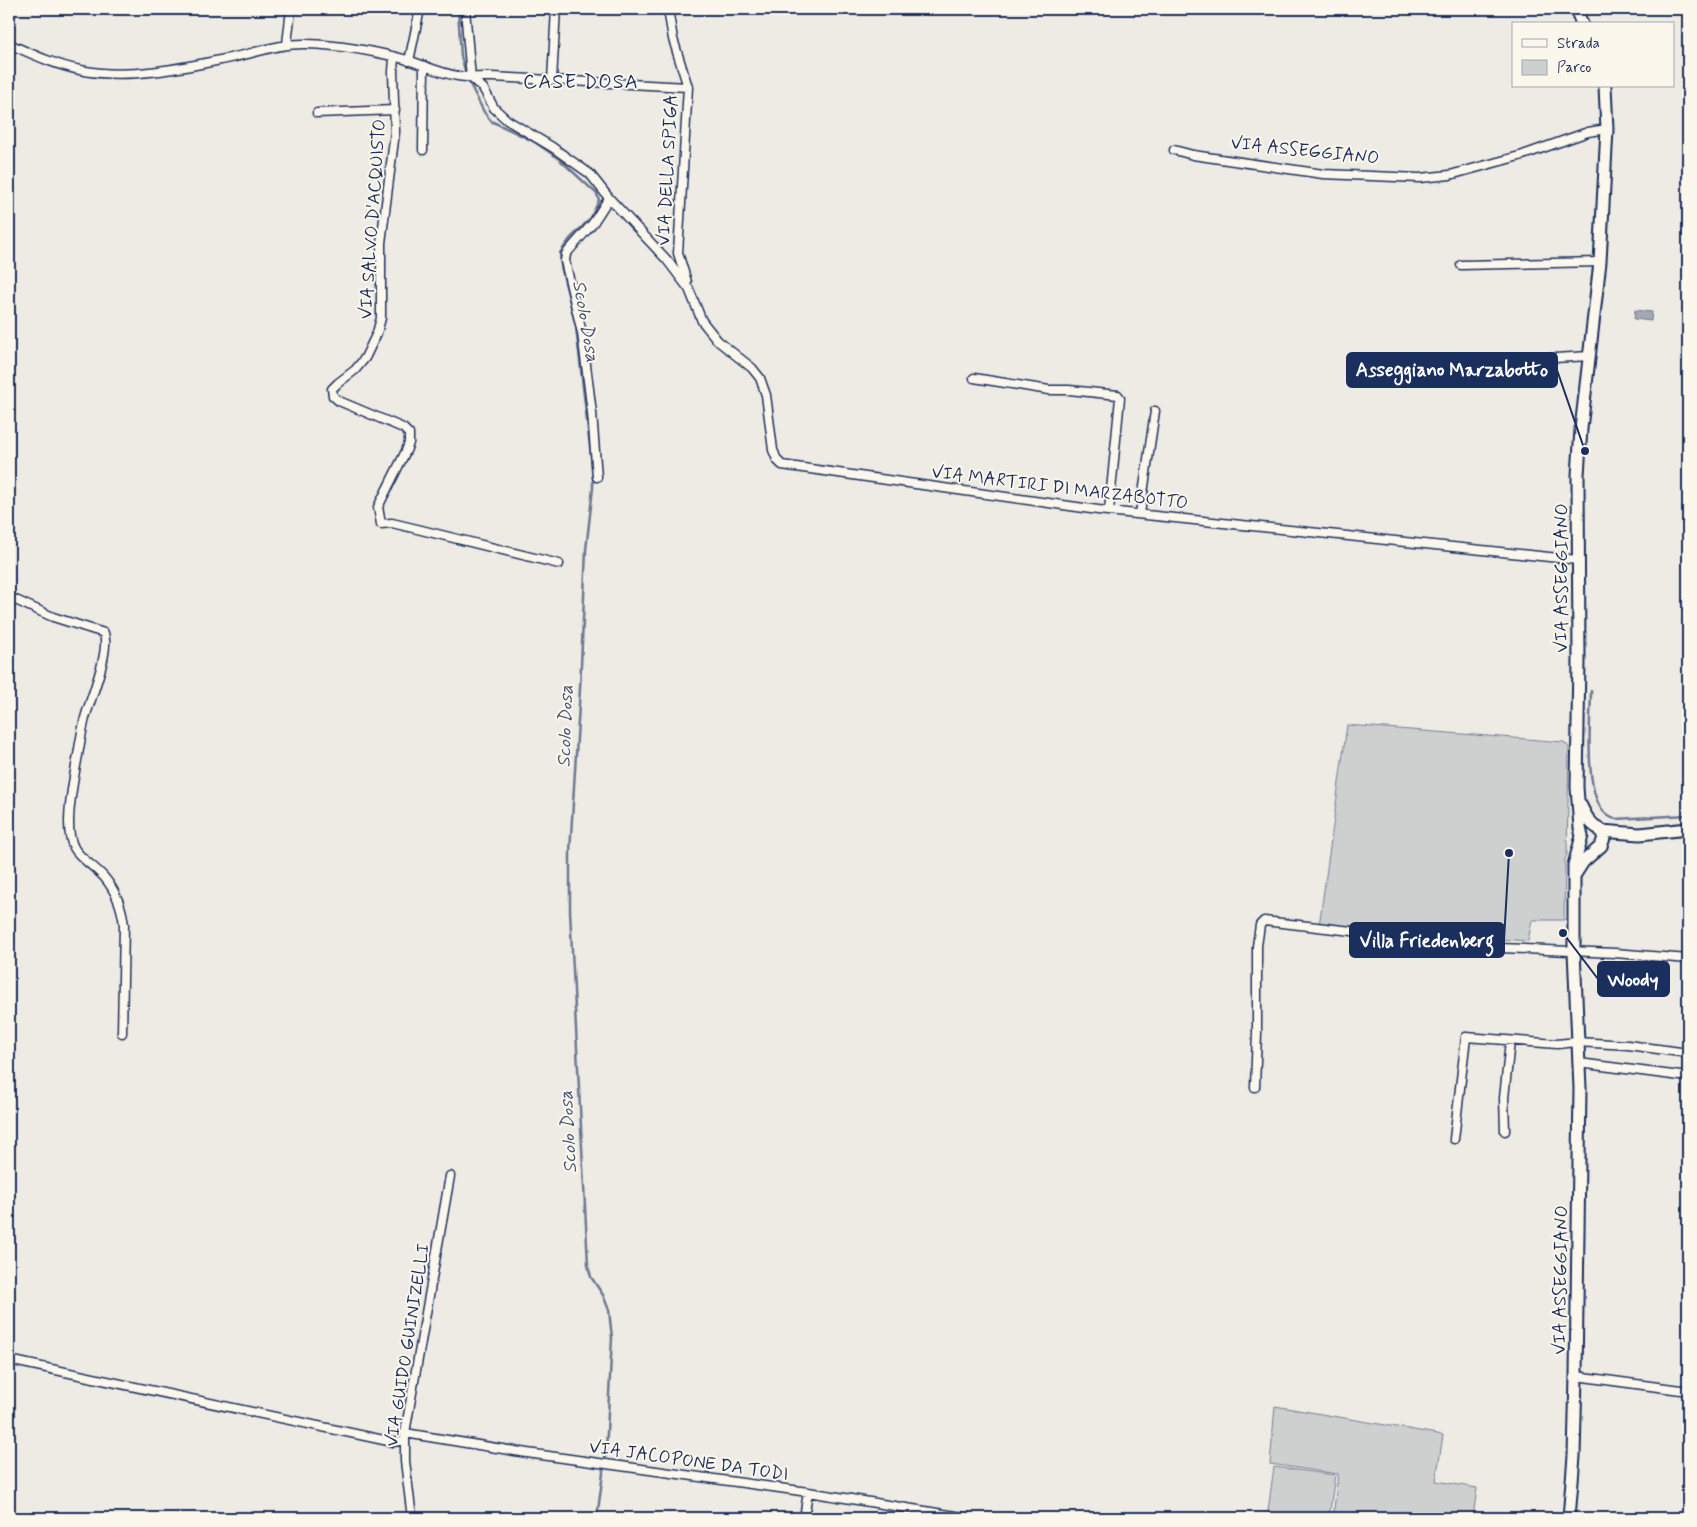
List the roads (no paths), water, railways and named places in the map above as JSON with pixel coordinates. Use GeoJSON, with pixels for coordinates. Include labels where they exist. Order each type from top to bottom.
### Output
{"type":"FeatureCollection","features":[{"type":"Feature","properties":{"kind":"street"},"geometry":{"type":"LineString","coordinates":[[287,44],[291,9]]}},
{"type":"Feature","properties":{"kind":"street"},"geometry":{"type":"LineString","coordinates":[[409,61],[420,9]]}},
{"type":"Feature","properties":{"kind":"street"},"geometry":{"type":"LineString","coordinates":[[9,44],[57,64],[79,70],[120,73],[192,66],[242,56],[287,44],[308,44],[366,50],[456,76],[471,78],[464,9]]}},
{"type":"Feature","properties":{"kind":"street"},"geometry":{"type":"LineString","coordinates":[[552,80],[556,9]]}},
{"type":"Feature","properties":{"kind":"street"},"geometry":{"type":"LineString","coordinates":[[668,9],[673,40],[688,87]]}},
{"type":"Feature","properties":{"kind":"street"},"geometry":{"type":"LineString","coordinates":[[1576,9],[1581,22]]}},
{"type":"Feature","properties":{"kind":"street","name":"VIA SALVO D'ACQUISTO"},"geometry":{"type":"LineString","coordinates":[[394,57],[395,132],[381,243],[381,318],[377,333],[364,358],[356,370],[334,386],[332,389],[333,396],[339,401],[403,428],[408,434],[409,443],[406,451],[378,507],[381,524],[392,523],[559,564]]}},
{"type":"Feature","properties":{"kind":"street"},"geometry":{"type":"LineString","coordinates":[[423,150],[424,66]]}},
{"type":"Feature","properties":{"kind":"street"},"geometry":{"type":"LineString","coordinates":[[483,88],[485,82],[492,77]]}},
{"type":"Feature","properties":{"kind":"street","name":"VIA DELLA SPIGA"},"geometry":{"type":"LineString","coordinates":[[471,78],[492,77],[688,87],[678,250],[679,259],[689,288]]}},
{"type":"Feature","properties":{"kind":"street","name":"VIA MARTIRI DI MARZABOTTO"},"geometry":{"type":"LineString","coordinates":[[471,78],[483,88],[494,108],[508,120],[573,160],[590,174],[609,198],[667,260],[689,288],[702,321],[718,341],[752,368],[762,383],[769,414],[773,450],[776,460],[782,465],[1109,511],[1578,560]]}},
{"type":"Feature","properties":{"kind":"street","name":"VIA ASSEGGIANO"},"geometry":{"type":"LineString","coordinates":[[1569,1518],[1574,1456],[1576,1376],[1579,1063],[1574,951],[1574,876],[1575,859],[1582,838],[1578,800],[1579,457],[1600,262],[1607,128],[1605,88]]}},
{"type":"Feature","properties":{"kind":"street","name":"VIA SALVO D'ACQUISTO"},"geometry":{"type":"LineString","coordinates":[[317,113],[395,110]]}},
{"type":"Feature","properties":{"kind":"street","name":"VIA ASSEGGIANO"},"geometry":{"type":"LineString","coordinates":[[1174,150],[1193,155],[1323,174],[1420,178],[1450,175],[1523,154],[1588,132],[1607,128]]}},
{"type":"Feature","properties":{"kind":"street"},"geometry":{"type":"LineString","coordinates":[[597,477],[592,413],[582,333],[565,261],[566,254],[593,223],[609,198]]}},
{"type":"Feature","properties":{"kind":"street"},"geometry":{"type":"LineString","coordinates":[[667,260],[674,262],[679,259]]}},
{"type":"Feature","properties":{"kind":"street"},"geometry":{"type":"LineString","coordinates":[[1460,265],[1600,262]]}},
{"type":"Feature","properties":{"kind":"street"},"geometry":{"type":"LineString","coordinates":[[1373,360],[1467,363],[1590,356]]}},
{"type":"Feature","properties":{"kind":"street"},"geometry":{"type":"LineString","coordinates":[[974,378],[1041,389],[1118,395],[1120,398],[1109,511]]}},
{"type":"Feature","properties":{"kind":"street"},"geometry":{"type":"LineString","coordinates":[[1140,514],[1155,411]]}},
{"type":"Feature","properties":{"kind":"street"},"geometry":{"type":"LineString","coordinates":[[9,598],[53,617],[104,633],[106,640],[80,746],[71,795],[70,835],[74,849],[104,877],[113,889],[123,914],[122,1033]]}},
{"type":"Feature","properties":{"kind":"street","name":"VIA ASSEGGIANO"},"geometry":{"type":"LineString","coordinates":[[1578,800],[1604,838],[1600,847]]}},
{"type":"Feature","properties":{"kind":"street"},"geometry":{"type":"LineString","coordinates":[[1640,834],[1598,829],[1587,830],[1582,838],[1588,848],[1600,847],[1640,834],[1688,829]]}},
{"type":"Feature","properties":{"kind":"street"},"geometry":{"type":"LineString","coordinates":[[1574,876],[1583,862],[1600,847]]}},
{"type":"Feature","properties":{"kind":"street"},"geometry":{"type":"LineString","coordinates":[[1254,1087],[1257,1033],[1257,946],[1260,925],[1264,920],[1501,948],[1574,951],[1688,960]]}},
{"type":"Feature","properties":{"kind":"street"},"geometry":{"type":"LineString","coordinates":[[1454,1139],[1466,1037],[1557,1044],[1577,1042],[1628,1045],[1688,1053]]}},
{"type":"Feature","properties":{"kind":"street"},"geometry":{"type":"LineString","coordinates":[[1505,1131],[1504,1098],[1510,1041]]}},
{"type":"Feature","properties":{"kind":"street"},"geometry":{"type":"LineString","coordinates":[[1579,1063],[1688,1077]]}},
{"type":"Feature","properties":{"kind":"street","name":"VIA GUIDO GUINIZELLI"},"geometry":{"type":"LineString","coordinates":[[412,1518],[405,1461],[405,1436],[450,1176]]}},
{"type":"Feature","properties":{"kind":"street","name":"VIA JACOPONE DA TODI"},"geometry":{"type":"LineString","coordinates":[[9,1360],[393,1442],[405,1436],[808,1492],[968,1518]]}},
{"type":"Feature","properties":{"kind":"street"},"geometry":{"type":"LineString","coordinates":[[1576,1376],[1688,1391]]}},
{"type":"Feature","properties":{"kind":"street"},"geometry":{"type":"LineString","coordinates":[[804,1518],[808,1492]]}},
{"type":"Feature","properties":{"kind":"waterway","name":"Scolo Dosa"},"geometry":{"type":"LineString","coordinates":[[458,9],[461,56],[466,74]]}},
{"type":"Feature","properties":{"kind":"waterway","name":"Scolo Dosa"},"geometry":{"type":"LineString","coordinates":[[468,80],[484,112],[491,121],[533,141],[558,158],[597,194],[599,200],[591,218],[570,239],[560,253],[561,266],[576,327],[593,473],[586,550],[570,852],[570,911],[588,1265],[591,1277],[603,1295],[609,1310],[612,1338],[606,1451],[597,1518]]}},
{"type":"Feature","properties":{"kind":"waterway"},"geometry":{"type":"LineString","coordinates":[[1591,691],[1589,742],[1592,783],[1597,800],[1605,813],[1616,819],[1688,815]]}},
{"type":"Feature","properties":{"kind":"place","name":"Asseggiano Marzabotto"},"geometry":{"type":"Point","coordinates":[1585,451]}},
{"type":"Feature","properties":{"kind":"place","name":"Villa Friedenberg"},"geometry":{"type":"Point","coordinates":[1509,853]}},
{"type":"Feature","properties":{"kind":"place","name":"Woody"},"geometry":{"type":"Point","coordinates":[1563,933]}},
{"type":"Feature","properties":{"kind":"district","name":"CASE DOSA"},"geometry":{"type":"Point","coordinates":[581,81]}}]}
